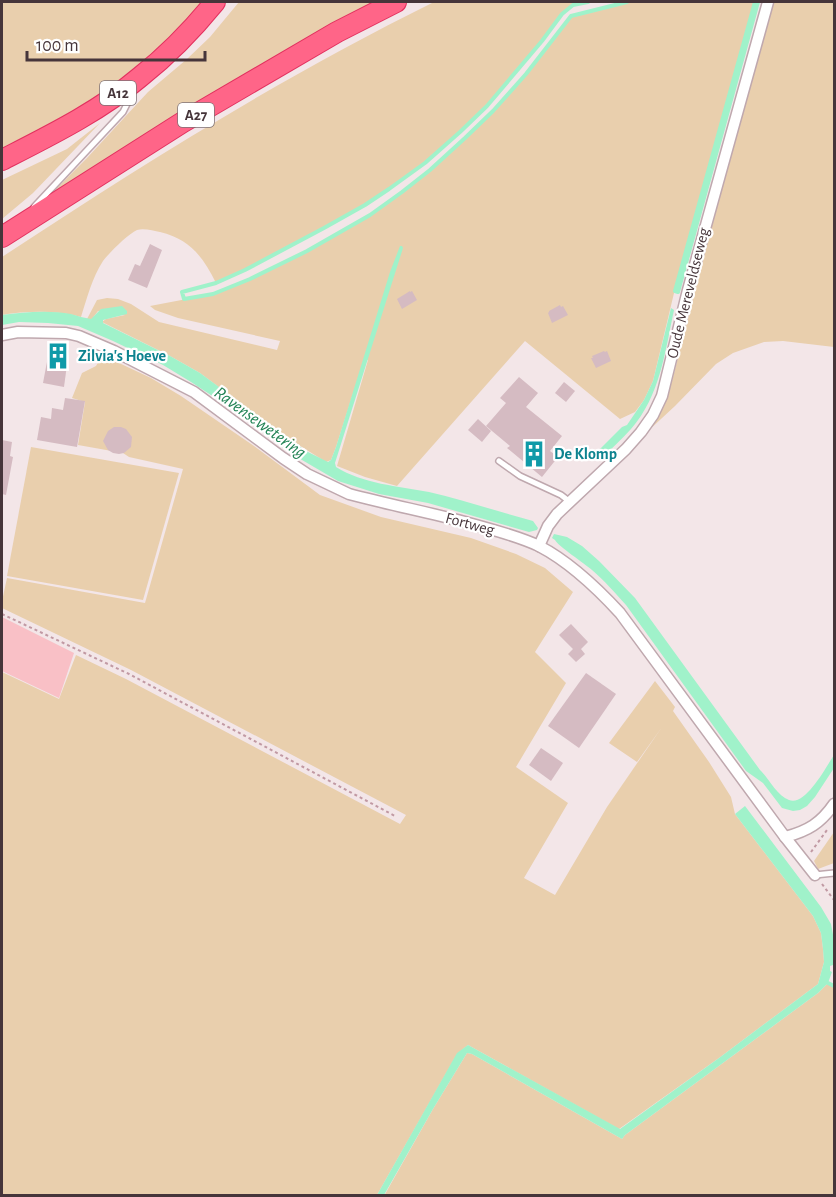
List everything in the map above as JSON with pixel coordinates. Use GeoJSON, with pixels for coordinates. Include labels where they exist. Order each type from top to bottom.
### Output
{"type":"FeatureCollection","features":[{"type":"Feature","properties":{"kind":"highway","name":"A12"},"geometry":{"type":"LineString","coordinates":[[2,160],[61,130],[139,78],[196,24],[215,2]]}},
{"type":"Feature","properties":{"kind":"highway","name":"A27"},"geometry":{"type":"LineString","coordinates":[[10,232],[183,122],[327,38],[396,2]]}},
{"type":"Feature","properties":{"kind":"street","name":"Oude Mereveldseweg"},"geometry":{"type":"LineString","coordinates":[[539,546],[548,526],[557,514],[641,432],[662,396],[688,290],[768,2]]}},
{"type":"Feature","properties":{"kind":"street","name":"Fortweg"},"geometry":{"type":"LineString","coordinates":[[2,335],[18,332],[49,332],[79,336],[114,351],[194,392],[283,458],[307,474],[338,489],[367,499],[486,528],[539,546],[571,568],[600,592],[620,613],[815,875]]}},
{"type":"Feature","properties":{"kind":"street"},"geometry":{"type":"LineString","coordinates":[[785,837],[815,826],[825,818],[834,804]]}},
{"type":"Feature","properties":{"kind":"lane"},"geometry":{"type":"LineString","coordinates":[[10,232],[123,112],[139,78]]}},
{"type":"Feature","properties":{"kind":"lane"},"geometry":{"type":"LineString","coordinates":[[500,461],[520,476],[561,495],[570,502]]}},
{"type":"Feature","properties":{"kind":"lane"},"geometry":{"type":"LineString","coordinates":[[815,875],[834,873]]}},
{"type":"Feature","properties":{"kind":"path"},"geometry":{"type":"LineString","coordinates":[[2,614],[129,674],[395,816]]}},
{"type":"Feature","properties":{"kind":"path"},"geometry":{"type":"LineString","coordinates":[[805,862],[828,828]]}},
{"type":"Feature","properties":{"kind":"path"},"geometry":{"type":"LineString","coordinates":[[815,875],[834,900]]}},
{"type":"Feature","properties":{"kind":"shaded area"},"geometry":{"type":"Polygon","coordinates":[[[2,2],[208,2],[176,35],[127,76],[70,116],[2,151],[2,2]]]}},
{"type":"Feature","properties":{"kind":"shaded area"},"geometry":{"type":"Polygon","coordinates":[[[239,2],[380,2],[38,207],[148,92],[210,37],[239,2]]]}},
{"type":"Feature","properties":{"kind":"shaded area"},"geometry":{"type":"Polygon","coordinates":[[[434,2],[588,2],[573,5],[562,14],[487,106],[425,162],[365,205],[303,240],[216,283],[200,257],[180,239],[146,229],[137,230],[103,261],[93,281],[81,317],[42,312],[2,315],[2,257],[107,189],[268,91],[434,2]]]}},
{"type":"Feature","properties":{"kind":"shaded area"},"geometry":{"type":"Polygon","coordinates":[[[627,2],[755,2],[680,268],[653,381],[635,412],[620,419],[525,341],[397,486],[337,466],[368,360],[364,359],[336,447],[331,460],[326,462],[286,437],[200,373],[102,322],[125,315],[98,311],[92,319],[87,319],[97,300],[118,299],[131,304],[159,322],[277,350],[280,341],[178,318],[150,306],[213,294],[250,279],[307,251],[370,215],[430,170],[493,111],[526,74],[571,16],[627,2]]]}},
{"type":"Feature","properties":{"kind":"shaded area"},"geometry":{"type":"Polygon","coordinates":[[[773,2],[834,2],[834,347],[783,341],[764,342],[733,353],[716,364],[634,444],[661,406],[672,381],[725,175],[773,2]]]}},
{"type":"Feature","properties":{"kind":"shaded area"},"geometry":{"type":"Polygon","coordinates":[[[100,123],[33,193],[2,219],[2,180],[67,149],[100,123]]]}},
{"type":"Feature","properties":{"kind":"shaded area"},"geometry":{"type":"Polygon","coordinates":[[[102,355],[151,378],[181,396],[320,495],[381,517],[471,538],[516,554],[545,568],[573,592],[535,652],[566,683],[516,767],[568,803],[524,878],[555,895],[607,807],[662,727],[637,762],[609,743],[655,681],[675,707],[673,711],[731,797],[735,814],[813,916],[821,933],[824,962],[818,984],[619,1129],[468,1045],[457,1054],[377,1195],[2,1196],[2,672],[59,699],[76,655],[126,679],[400,824],[406,815],[131,670],[2,608],[7,578],[145,603],[183,469],[129,457],[123,453],[78,445],[85,402],[72,398],[82,373],[96,366],[102,355]]]}},
{"type":"Feature","properties":{"kind":"shaded area"},"geometry":{"type":"Polygon","coordinates":[[[31,447],[179,473],[143,600],[7,576],[31,447]]]}},
{"type":"Feature","properties":{"kind":"shaded area"},"geometry":{"type":"Polygon","coordinates":[[[834,832],[834,863],[818,869],[814,861],[834,832]]]}},
{"type":"Feature","properties":{"kind":"shaded area"},"geometry":{"type":"Polygon","coordinates":[[[828,983],[834,986],[834,1195],[384,1196],[467,1053],[622,1139],[818,993],[828,983]]]}},
{"type":"Feature","properties":{"kind":"sand"},"geometry":{"type":"Polygon","coordinates":[[[2,617],[74,653],[59,698],[2,671],[2,617]]]}},
{"type":"Feature","properties":{"kind":"water","name":"Ravensewetering"},"geometry":{"type":"Polygon","coordinates":[[[400,246],[403,248],[335,463],[336,467],[369,481],[442,495],[533,521],[537,530],[529,532],[428,503],[379,494],[338,481],[302,460],[220,401],[163,365],[78,326],[19,322],[2,325],[2,315],[54,312],[91,319],[101,309],[122,306],[127,314],[103,320],[103,323],[200,373],[306,451],[328,462],[336,447],[400,246]]]}},
{"type":"Feature","properties":{"kind":"water"},"geometry":{"type":"Polygon","coordinates":[[[671,308],[674,310],[664,357],[649,402],[631,429],[601,459],[596,453],[622,427],[627,425],[644,400],[653,381],[671,308]]]}},
{"type":"Feature","properties":{"kind":"water"},"geometry":{"type":"Polygon","coordinates":[[[554,534],[567,537],[582,546],[635,598],[760,770],[781,795],[795,801],[802,798],[814,785],[834,755],[834,768],[807,806],[793,811],[782,808],[763,783],[746,771],[626,605],[597,574],[557,543],[552,538],[554,534]]]}},
{"type":"Feature","properties":{"kind":"water"},"geometry":{"type":"Polygon","coordinates":[[[745,806],[821,907],[831,924],[834,963],[830,966],[832,972],[828,983],[818,993],[622,1139],[467,1053],[384,1195],[377,1195],[457,1053],[468,1045],[620,1129],[818,984],[824,962],[821,933],[813,916],[735,814],[745,806]]]}},
{"type":"Feature","properties":{"kind":"building"},"geometry":{"type":"Polygon","coordinates":[[[150,244],[162,250],[147,288],[128,280],[135,264],[140,266],[150,244]]]}},
{"type":"Feature","properties":{"kind":"building"},"geometry":{"type":"Polygon","coordinates":[[[410,291],[417,300],[402,309],[397,299],[410,291]]]}},
{"type":"Feature","properties":{"kind":"building"},"geometry":{"type":"Polygon","coordinates":[[[560,305],[568,315],[552,323],[548,313],[560,305]]]}},
{"type":"Feature","properties":{"kind":"building"},"geometry":{"type":"Polygon","coordinates":[[[50,346],[69,350],[64,387],[43,383],[50,346]]]}},
{"type":"Feature","properties":{"kind":"building"},"geometry":{"type":"Polygon","coordinates":[[[607,351],[611,361],[596,368],[591,358],[607,351]]]}},
{"type":"Feature","properties":{"kind":"building"},"geometry":{"type":"Polygon","coordinates":[[[519,377],[538,393],[526,407],[562,436],[550,451],[558,457],[542,477],[507,448],[510,446],[486,426],[506,403],[500,398],[519,377]]]}},
{"type":"Feature","properties":{"kind":"building"},"geometry":{"type":"Polygon","coordinates":[[[564,382],[575,391],[566,402],[555,393],[564,382]]]}},
{"type":"Feature","properties":{"kind":"building"},"geometry":{"type":"Polygon","coordinates":[[[65,398],[85,401],[77,447],[37,440],[41,417],[51,419],[52,408],[63,410],[65,398]]]}},
{"type":"Feature","properties":{"kind":"building"},"geometry":{"type":"Polygon","coordinates":[[[478,419],[491,431],[482,442],[468,430],[478,419]]]}},
{"type":"Feature","properties":{"kind":"building"},"geometry":{"type":"Polygon","coordinates":[[[114,427],[126,429],[132,437],[131,447],[124,453],[113,453],[108,450],[103,441],[108,431],[114,427]]]}},
{"type":"Feature","properties":{"kind":"building"},"geometry":{"type":"Polygon","coordinates":[[[2,440],[12,442],[10,456],[13,457],[6,495],[2,494],[2,440]]]}},
{"type":"Feature","properties":{"kind":"building"},"geometry":{"type":"Polygon","coordinates":[[[571,624],[588,642],[581,649],[585,654],[576,662],[568,654],[573,649],[559,635],[571,624]]]}},
{"type":"Feature","properties":{"kind":"building"},"geometry":{"type":"Polygon","coordinates":[[[586,673],[616,694],[579,748],[548,726],[586,673]]]}},
{"type":"Feature","properties":{"kind":"building"},"geometry":{"type":"Polygon","coordinates":[[[541,748],[563,763],[551,781],[529,765],[541,748]]]}},
{"type":"Feature","properties":{"kind":"waterway"},"geometry":{"type":"LineString","coordinates":[[588,2],[573,5],[562,14],[487,106],[425,163],[365,205],[245,270],[216,283],[182,292],[184,299],[213,294],[250,279],[307,251],[370,215],[430,170],[493,111],[526,74],[571,16],[627,2]]}},
{"type":"Feature","properties":{"kind":"waterway"},"geometry":{"type":"LineString","coordinates":[[755,2],[675,291],[678,292],[758,2]]}},
{"type":"Feature","properties":{"kind":"waterway"},"geometry":{"type":"LineString","coordinates":[[828,983],[834,986]]}},
{"type":"Feature","properties":{"kind":"place","name":"Zilvia's Hoeve"},"geometry":{"type":"Point","coordinates":[58,356]}},
{"type":"Feature","properties":{"kind":"place","name":"De Klomp"},"geometry":{"type":"Point","coordinates":[534,454]}}]}
